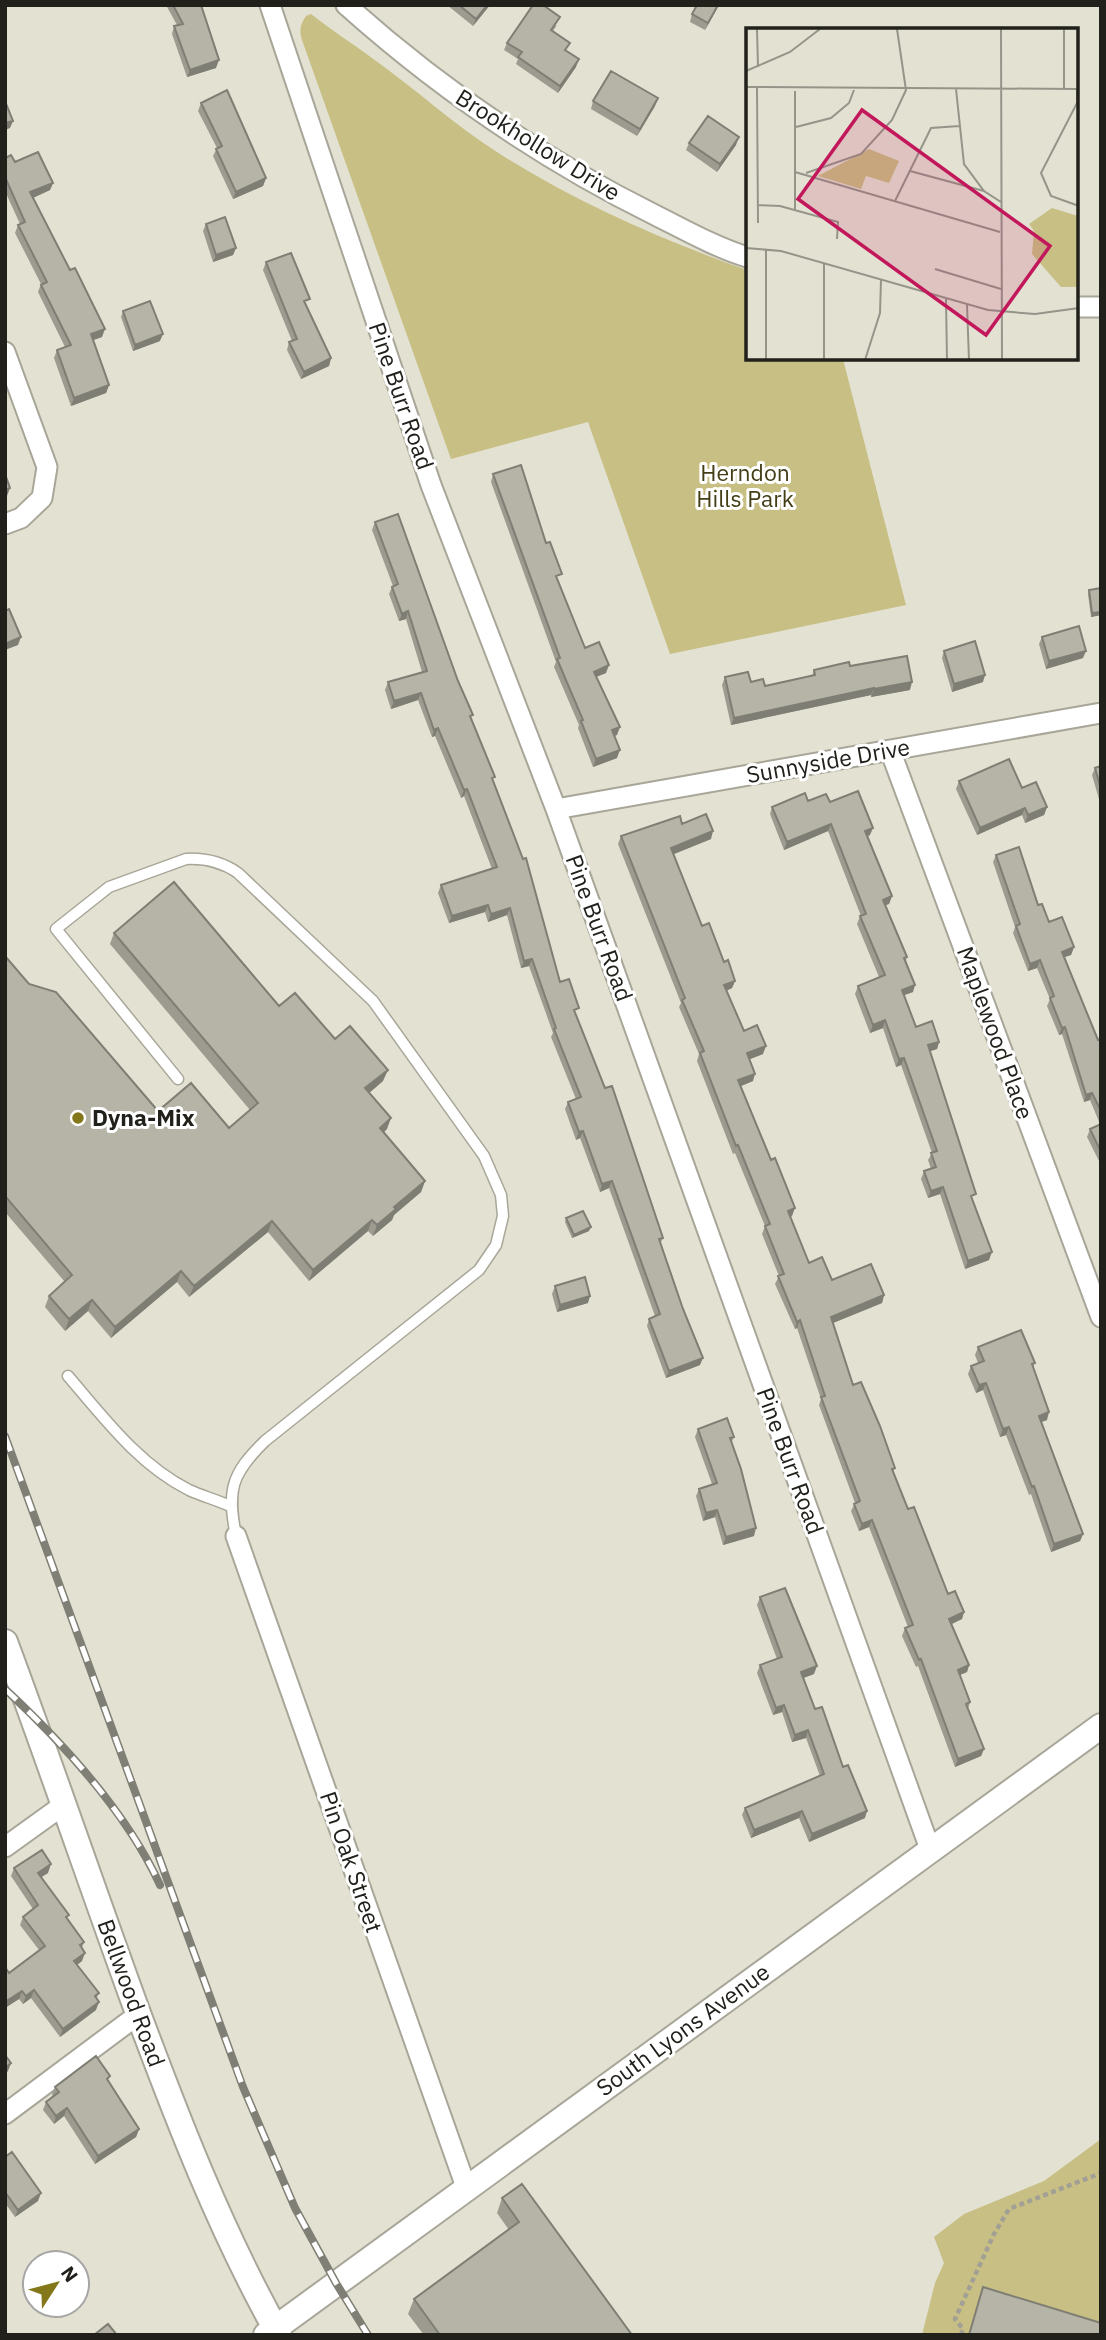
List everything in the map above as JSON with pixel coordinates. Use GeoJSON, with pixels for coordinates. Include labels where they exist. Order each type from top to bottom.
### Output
{"type":"FeatureCollection","features":[{"type":"Feature","properties":{"kind":"street","name":"Pine Burr Road"},"geometry":{"type":"LineString","coordinates":[[270,5],[431,485],[556,809],[930,1849]]}},
{"type":"Feature","properties":{"kind":"street","name":"Brookhollow Drive"},"geometry":{"type":"LineString","coordinates":[[346,5],[427,74],[511,134],[600,188],[746,257]]}},
{"type":"Feature","properties":{"kind":"street"},"geometry":{"type":"LineString","coordinates":[[1078,307],[1101,307]]}},
{"type":"Feature","properties":{"kind":"street"},"geometry":{"type":"LineString","coordinates":[[5,352],[47,467],[42,498],[20,518],[5,524]]}},
{"type":"Feature","properties":{"kind":"street","name":"Sunnyside Drive"},"geometry":{"type":"LineString","coordinates":[[556,809],[1101,713]]}},
{"type":"Feature","properties":{"kind":"street","name":"Maplewood Place"},"geometry":{"type":"LineString","coordinates":[[890,750],[1101,1317]]}},
{"type":"Feature","properties":{"kind":"street","name":"Pin Oak Street"},"geometry":{"type":"LineString","coordinates":[[236,1536],[466,2188]]}},
{"type":"Feature","properties":{"kind":"street","name":"Bellwood Road"},"geometry":{"type":"LineString","coordinates":[[5,1642],[62,1806],[190,2150],[273,2332]]}},
{"type":"Feature","properties":{"kind":"street","name":"South Lyons Avenue"},"geometry":{"type":"LineString","coordinates":[[273,2332],[466,2188],[1101,1726]]}},
{"type":"Feature","properties":{"kind":"street"},"geometry":{"type":"LineString","coordinates":[[5,1847],[62,1806]]}},
{"type":"Feature","properties":{"kind":"street"},"geometry":{"type":"LineString","coordinates":[[5,2114],[139,2014]]}},
{"type":"Feature","properties":{"kind":"lane"},"geometry":{"type":"LineString","coordinates":[[177,1079],[56,929],[109,887],[186,859],[198,858],[227,865],[238,873],[373,1001],[484,1156],[501,1195],[501,1230],[496,1245],[479,1270],[246,1459],[234,1481],[230,1506],[236,1536]]}},
{"type":"Feature","properties":{"kind":"lane"},"geometry":{"type":"LineString","coordinates":[[68,1376],[111,1426],[147,1462],[189,1490],[230,1506]]}},
{"type":"Feature","properties":{"kind":"path"},"geometry":{"type":"LineString","coordinates":[[961,2335],[963,2329],[955,2319],[994,2234],[1009,2209],[1101,2174]]}},
{"type":"Feature","properties":{"kind":"green space","name":"Herndon Hills Park"},"geometry":{"type":"Polygon","coordinates":[[[311,14],[467,132],[529,172],[620,219],[746,270],[746,360],[843,360],[906,605],[670,654],[588,422],[451,459],[302,40],[300,30],[306,16],[311,14]]]}},
{"type":"Feature","properties":{"kind":"green space"},"geometry":{"type":"Polygon","coordinates":[[[1101,2139],[1101,2335],[922,2335],[935,2283],[944,2263],[934,2237],[964,2214],[1044,2181],[1101,2139]]]}},
{"type":"Feature","properties":{"kind":"building"},"geometry":{"type":"Polygon","coordinates":[[[173,5],[201,5],[219,60],[190,70],[174,26],[183,24],[173,5]]]}},
{"type":"Feature","properties":{"kind":"building"},"geometry":{"type":"Polygon","coordinates":[[[459,5],[487,5],[476,19],[459,5]]]}},
{"type":"Feature","properties":{"kind":"building"},"geometry":{"type":"Polygon","coordinates":[[[533,5],[543,5],[560,17],[551,30],[570,43],[565,50],[579,59],[560,86],[518,57],[522,52],[507,43],[533,5]]]}},
{"type":"Feature","properties":{"kind":"building"},"geometry":{"type":"Polygon","coordinates":[[[697,5],[718,5],[708,23],[692,14],[697,5]]]}},
{"type":"Feature","properties":{"kind":"building"},"geometry":{"type":"Polygon","coordinates":[[[611,71],[658,98],[640,129],[593,101],[611,71]]]}},
{"type":"Feature","properties":{"kind":"building"},"geometry":{"type":"Polygon","coordinates":[[[227,90],[266,178],[236,192],[216,149],[222,146],[201,103],[227,90]]]}},
{"type":"Feature","properties":{"kind":"building"},"geometry":{"type":"Polygon","coordinates":[[[5,101],[13,121],[5,123],[5,101]]]}},
{"type":"Feature","properties":{"kind":"building"},"geometry":{"type":"Polygon","coordinates":[[[708,116],[739,137],[720,164],[689,143],[708,116]]]}},
{"type":"Feature","properties":{"kind":"building"},"geometry":{"type":"Polygon","coordinates":[[[38,152],[53,183],[30,192],[70,270],[75,268],[105,329],[91,334],[109,385],[74,398],[57,350],[71,345],[41,285],[47,282],[18,225],[25,222],[5,177],[5,158],[11,155],[15,162],[38,152]]]}},
{"type":"Feature","properties":{"kind":"building"},"geometry":{"type":"Polygon","coordinates":[[[225,217],[236,248],[216,255],[206,224],[225,217]]]}},
{"type":"Feature","properties":{"kind":"building"},"geometry":{"type":"Polygon","coordinates":[[[291,253],[310,299],[304,301],[331,358],[304,372],[289,342],[297,339],[266,262],[291,253]]]}},
{"type":"Feature","properties":{"kind":"building"},"geometry":{"type":"Polygon","coordinates":[[[150,301],[163,334],[135,345],[123,311],[150,301]]]}},
{"type":"Feature","properties":{"kind":"building"},"geometry":{"type":"Polygon","coordinates":[[[521,465],[546,543],[550,542],[562,574],[556,576],[585,648],[599,642],[609,665],[594,672],[620,727],[612,730],[620,750],[596,759],[557,659],[560,658],[493,474],[521,465]]]}},
{"type":"Feature","properties":{"kind":"building"},"geometry":{"type":"Polygon","coordinates":[[[5,474],[10,488],[5,490],[5,474]]]}},
{"type":"Feature","properties":{"kind":"building"},"geometry":{"type":"Polygon","coordinates":[[[398,514],[458,681],[473,715],[470,716],[495,777],[492,778],[523,859],[526,858],[560,982],[569,979],[579,1008],[574,1010],[605,1088],[612,1086],[663,1238],[659,1239],[703,1358],[669,1371],[649,1319],[660,1314],[612,1181],[602,1184],[583,1131],[579,1132],[568,1102],[581,1097],[554,1029],[556,1028],[532,959],[524,961],[510,908],[491,914],[488,905],[452,916],[441,885],[497,867],[467,789],[464,790],[438,728],[434,730],[421,693],[394,701],[388,682],[427,671],[408,611],[402,614],[392,587],[398,584],[375,522],[398,514]]]}},
{"type":"Feature","properties":{"kind":"building"},"geometry":{"type":"Polygon","coordinates":[[[1101,588],[1101,612],[1092,613],[1089,590],[1101,588]]]}},
{"type":"Feature","properties":{"kind":"building"},"geometry":{"type":"Polygon","coordinates":[[[9,609],[21,637],[5,644],[5,611],[9,609]]]}},
{"type":"Feature","properties":{"kind":"building"},"geometry":{"type":"Polygon","coordinates":[[[1079,626],[1086,651],[1049,661],[1042,637],[1079,626]]]}},
{"type":"Feature","properties":{"kind":"building"},"geometry":{"type":"Polygon","coordinates":[[[975,641],[985,675],[954,684],[944,651],[975,641]]]}},
{"type":"Feature","properties":{"kind":"building"},"geometry":{"type":"Polygon","coordinates":[[[907,656],[912,682],[734,718],[725,677],[748,672],[751,682],[763,679],[765,686],[815,675],[814,670],[849,662],[850,666],[907,656]]]}},
{"type":"Feature","properties":{"kind":"building"},"geometry":{"type":"Polygon","coordinates":[[[1009,759],[1022,788],[1036,782],[1047,807],[1028,815],[1025,808],[980,828],[959,781],[1009,759]]]}},
{"type":"Feature","properties":{"kind":"building"},"geometry":{"type":"Polygon","coordinates":[[[1101,766],[1101,789],[1095,768],[1101,766]]]}},
{"type":"Feature","properties":{"kind":"building"},"geometry":{"type":"Polygon","coordinates":[[[858,791],[873,828],[865,831],[892,896],[883,900],[907,957],[904,958],[915,985],[902,990],[916,1027],[932,1021],[939,1042],[928,1045],[976,1194],[971,1196],[992,1252],[968,1261],[943,1187],[931,1191],[924,1171],[936,1167],[931,1153],[937,1151],[904,1058],[899,1059],[885,1020],[873,1025],[858,986],[885,975],[860,916],[866,914],[831,824],[787,842],[772,807],[805,793],[808,801],[826,794],[830,802],[858,791]]]}},
{"type":"Feature","properties":{"kind":"building"},"geometry":{"type":"Polygon","coordinates":[[[706,814],[713,831],[671,848],[702,926],[709,923],[724,962],[728,960],[735,981],[724,985],[744,1031],[757,1025],[766,1046],[747,1053],[755,1074],[738,1080],[771,1160],[775,1158],[795,1208],[788,1211],[809,1263],[822,1257],[832,1280],[871,1264],[884,1295],[831,1317],[853,1385],[861,1382],[880,1426],[895,1468],[892,1469],[908,1509],[914,1507],[948,1594],[955,1591],[964,1612],[949,1619],[969,1665],[958,1670],[970,1702],[966,1704],[984,1749],[958,1759],[921,1659],[919,1660],[905,1628],[913,1625],[872,1520],[862,1524],[854,1504],[860,1501],[821,1397],[825,1396],[800,1320],[797,1322],[778,1276],[784,1274],[765,1226],[770,1224],[700,1053],[704,1051],[682,1000],[685,998],[621,836],[680,816],[682,824],[706,814]]]}},
{"type":"Feature","properties":{"kind":"building"},"geometry":{"type":"Polygon","coordinates":[[[1019,847],[1038,905],[1042,904],[1049,922],[1062,917],[1074,947],[1062,952],[1098,1040],[1101,1039],[1101,1111],[1092,1093],[1086,1095],[1065,1027],[1062,1028],[1050,998],[1054,996],[1040,960],[1030,964],[1016,926],[1020,924],[996,855],[1019,847]]]}},
{"type":"Feature","properties":{"kind":"building","name":"Dyna-Mix"},"geometry":{"type":"Polygon","coordinates":[[[174,882],[279,1006],[295,993],[335,1039],[350,1026],[388,1070],[365,1088],[391,1118],[380,1128],[425,1181],[377,1225],[372,1220],[313,1270],[272,1221],[194,1286],[181,1271],[115,1327],[92,1300],[69,1319],[49,1296],[72,1275],[5,1196],[5,956],[29,984],[56,992],[158,1111],[191,1083],[229,1128],[258,1103],[114,933],[174,882]]]}},
{"type":"Feature","properties":{"kind":"building"},"geometry":{"type":"Polygon","coordinates":[[[1101,1124],[1101,1152],[1090,1129],[1101,1124]]]}},
{"type":"Feature","properties":{"kind":"building"},"geometry":{"type":"Polygon","coordinates":[[[583,1211],[591,1227],[574,1235],[566,1218],[583,1211]]]}},
{"type":"Feature","properties":{"kind":"building"},"geometry":{"type":"Polygon","coordinates":[[[585,1277],[590,1296],[560,1305],[555,1286],[585,1277]]]}},
{"type":"Feature","properties":{"kind":"building"},"geometry":{"type":"Polygon","coordinates":[[[1021,1330],[1035,1363],[1032,1364],[1049,1412],[1039,1416],[1083,1534],[1054,1544],[1034,1486],[1032,1487],[1009,1427],[1003,1429],[986,1383],[979,1385],[971,1366],[984,1361],[978,1347],[1021,1330]]]}},
{"type":"Feature","properties":{"kind":"building"},"geometry":{"type":"Polygon","coordinates":[[[727,1418],[734,1437],[730,1438],[756,1528],[726,1537],[717,1510],[706,1513],[699,1489],[717,1483],[698,1429],[727,1418]]]}},
{"type":"Feature","properties":{"kind":"building"},"geometry":{"type":"Polygon","coordinates":[[[785,1588],[817,1666],[801,1672],[815,1709],[822,1707],[843,1767],[848,1765],[867,1811],[812,1834],[802,1811],[754,1830],[745,1808],[824,1774],[808,1730],[795,1735],[784,1705],[776,1708],[760,1665],[782,1657],[760,1597],[785,1588]]]}},
{"type":"Feature","properties":{"kind":"building"},"geometry":{"type":"Polygon","coordinates":[[[42,1850],[51,1864],[38,1873],[69,1915],[66,1917],[84,1942],[80,1945],[85,1953],[74,1961],[99,1993],[95,1996],[99,2002],[63,2029],[34,1990],[26,1996],[22,1991],[5,2002],[5,1967],[9,1973],[45,1946],[23,1917],[38,1905],[14,1868],[42,1850]]]}},
{"type":"Feature","properties":{"kind":"building"},"geometry":{"type":"Polygon","coordinates":[[[5,2055],[11,2063],[5,2068],[5,2055]]]}},
{"type":"Feature","properties":{"kind":"building"},"geometry":{"type":"Polygon","coordinates":[[[96,2056],[110,2076],[107,2079],[139,2129],[98,2156],[67,2108],[56,2116],[46,2102],[59,2092],[55,2087],[96,2056]]]}},
{"type":"Feature","properties":{"kind":"building"},"geometry":{"type":"Polygon","coordinates":[[[12,2152],[41,2193],[18,2210],[5,2192],[5,2157],[12,2152]]]}},
{"type":"Feature","properties":{"kind":"building"},"geometry":{"type":"Polygon","coordinates":[[[522,2184],[632,2335],[440,2335],[414,2299],[519,2222],[502,2198],[522,2184]]]}},
{"type":"Feature","properties":{"kind":"building"},"geometry":{"type":"Polygon","coordinates":[[[983,2287],[1101,2323],[1101,2335],[969,2335],[983,2287]]]}},
{"type":"Feature","properties":{"kind":"building"},"geometry":{"type":"Polygon","coordinates":[[[108,2324],[117,2335],[94,2335],[108,2324]]]}},
{"type":"Feature","properties":{"kind":"railway"},"geometry":{"type":"LineString","coordinates":[[5,1436],[243,2087],[295,2208],[368,2335]]}},
{"type":"Feature","properties":{"kind":"railway"},"geometry":{"type":"LineString","coordinates":[[5,1689],[92,1780],[130,1832],[160,1885]]}},
{"type":"Feature","properties":{"kind":"place","name":"Dyna-Mix"},"geometry":{"type":"Point","coordinates":[78,1118]}}]}
